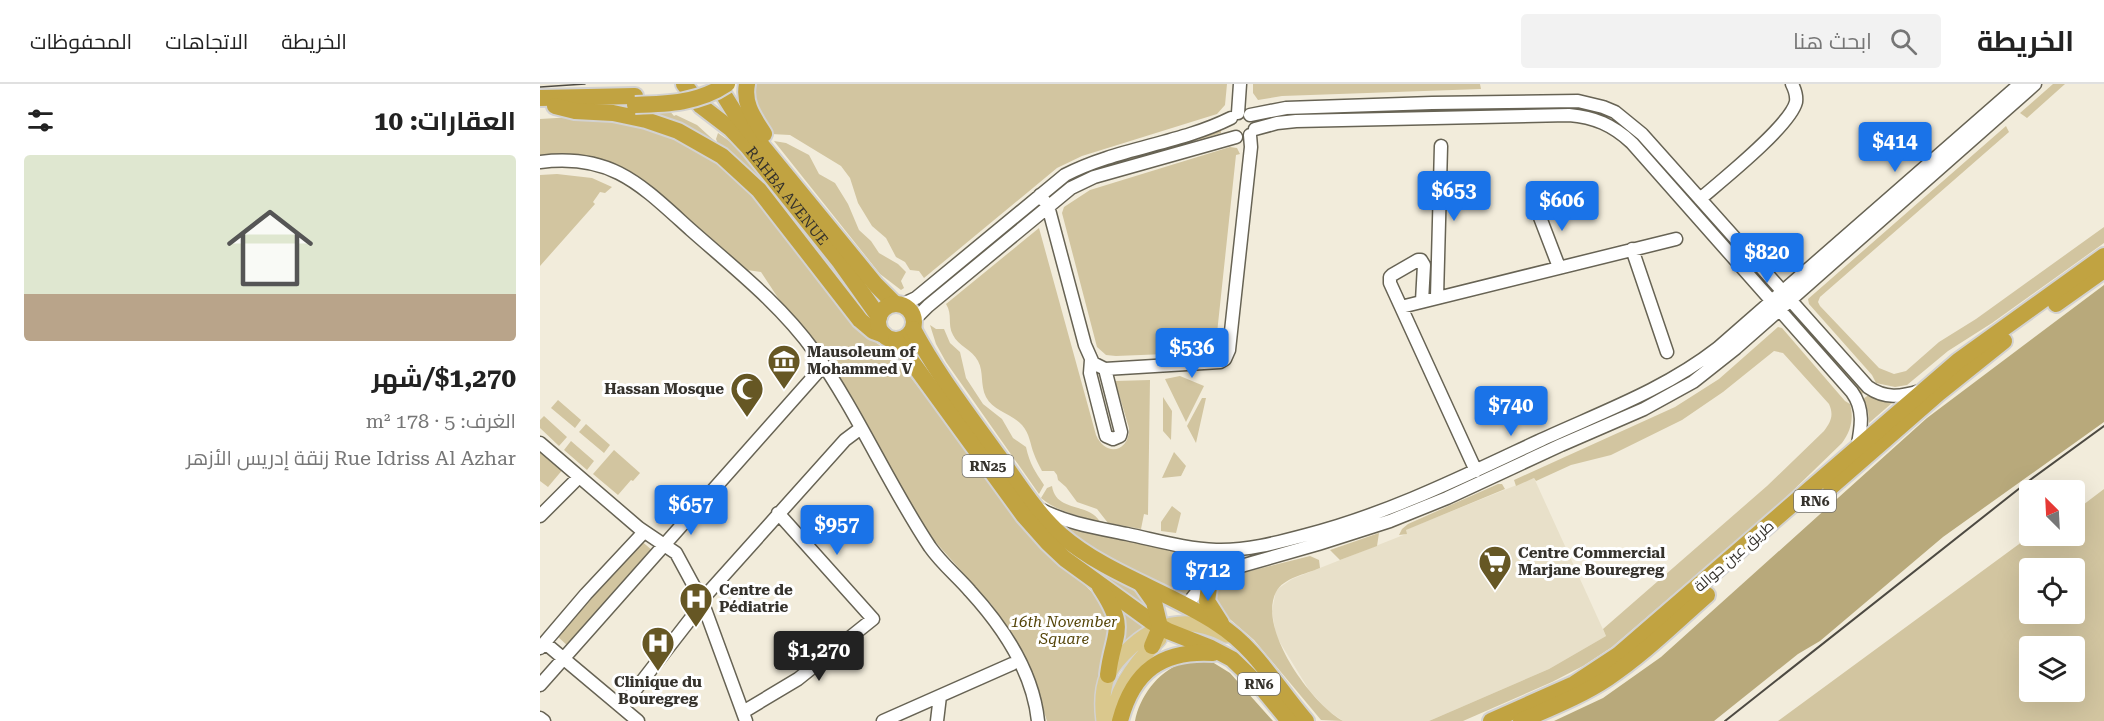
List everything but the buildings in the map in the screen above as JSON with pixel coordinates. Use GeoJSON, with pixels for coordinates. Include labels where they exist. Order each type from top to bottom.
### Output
{"type":"FeatureCollection","features":[{"type":"Feature","properties":{"kind":"highway","name":"RAHBA AVENUE"},"geometry":{"type":"LineString","coordinates":[[684,84],[701,106],[731,129],[748,147],[822,238],[879,317]]}},
{"type":"Feature","properties":{"kind":"highway"},"geometry":{"type":"LineString","coordinates":[[545,104],[609,96],[635,100],[675,94],[709,84]]}},
{"type":"Feature","properties":{"kind":"highway","name":"RAHBA AVENUE"},"geometry":{"type":"LineString","coordinates":[[717,84],[735,113],[876,285],[898,305]]}},
{"type":"Feature","properties":{"kind":"highway"},"geometry":{"type":"LineString","coordinates":[[545,104],[635,100],[690,101],[712,93],[727,84]]}},
{"type":"Feature","properties":{"kind":"highway"},"geometry":{"type":"LineString","coordinates":[[747,84],[747,105],[774,149],[779,165]]}},
{"type":"Feature","properties":{"kind":"highway"},"geometry":{"type":"LineString","coordinates":[[545,104],[575,111],[612,113],[646,120],[685,135],[722,156],[759,190],[860,320],[873,331],[890,338],[906,337],[914,324]]}},
{"type":"Feature","properties":{"kind":"highway","name":"طريق عين حوالة"},"geometry":{"type":"LineString","coordinates":[[1491,721],[1574,684],[1604,666],[1924,390],[1984,341],[2104,256]]}},
{"type":"Feature","properties":{"kind":"highway","name":"طريق عين حوالة"},"geometry":{"type":"LineString","coordinates":[[1521,721],[1591,688],[1624,666],[1959,376],[2104,270]]}},
{"type":"Feature","properties":{"kind":"highway"},"geometry":{"type":"LineString","coordinates":[[879,317],[885,308],[898,305]]}},
{"type":"Feature","properties":{"kind":"highway","name":"RN25"},"geometry":{"type":"LineString","coordinates":[[898,305],[911,312],[914,324],[941,377],[1032,503],[1050,524],[1071,543],[1106,565],[1186,606]]}},
{"type":"Feature","properties":{"kind":"highway","name":"RN25"},"geometry":{"type":"LineString","coordinates":[[879,317],[879,327],[890,338],[1031,525],[1065,559],[1167,627],[1152,646]]}},
{"type":"Feature","properties":{"kind":"highway","name":"RN25"},"geometry":{"type":"LineString","coordinates":[[1095,579],[1117,619],[1117,637],[1108,675]]}},
{"type":"Feature","properties":{"kind":"highway"},"geometry":{"type":"LineString","coordinates":[[1210,580],[1207,601],[1223,627]]}},
{"type":"Feature","properties":{"kind":"highway"},"geometry":{"type":"LineString","coordinates":[[1140,582],[1167,627]]}},
{"type":"Feature","properties":{"kind":"highway","name":"RN6"},"geometry":{"type":"LineString","coordinates":[[1186,606],[1223,627],[1249,650],[1306,721]]}},
{"type":"Feature","properties":{"kind":"highway","name":"RN6"},"geometry":{"type":"LineString","coordinates":[[1167,627],[1222,653],[1241,666],[1290,721]]}},
{"type":"Feature","properties":{"kind":"highway"},"geometry":{"type":"LineString","coordinates":[[1120,721],[1135,685],[1151,668],[1170,657],[1193,651],[1222,653]]}},
{"type":"Feature","properties":{"kind":"main road","name":"RN25"},"geometry":{"type":"LineString","coordinates":[[1104,721],[1104,694],[1108,675],[1127,650],[1167,627],[1186,606]]}},
{"type":"Feature","properties":{"kind":"main road"},"geometry":{"type":"LineString","coordinates":[[1167,627],[1193,625],[1213,630],[1232,638],[1249,650]]}},
{"type":"Feature","properties":{"kind":"main road","name":"RN25"},"geometry":{"type":"LineString","coordinates":[[1114,721],[1120,692],[1131,673],[1152,646]]}},
{"type":"Feature","properties":{"kind":"street"},"geometry":{"type":"LineString","coordinates":[[1236,136],[1229,127],[1240,115],[1240,84]]}},
{"type":"Feature","properties":{"kind":"street"},"geometry":{"type":"LineString","coordinates":[[1700,199],[1775,132],[1788,116],[1797,100],[1792,84]]}},
{"type":"Feature","properties":{"kind":"street"},"geometry":{"type":"LineString","coordinates":[[1186,606],[1210,580],[1237,565],[1318,544],[1418,510],[1669,397],[1715,366],[1780,310],[1786,296],[2020,84]]}},
{"type":"Feature","properties":{"kind":"street"},"geometry":{"type":"LineString","coordinates":[[1032,503],[1058,517],[1096,527],[1199,549],[1231,550],[1287,540],[1354,521],[1402,504],[1638,398],[1672,380],[1718,348],[1772,300],[1786,296],[2035,84]]}},
{"type":"Feature","properties":{"kind":"street"},"geometry":{"type":"LineString","coordinates":[[898,305],[916,298],[1055,182],[1076,169],[1202,130],[1240,115],[1286,108],[1578,101],[1603,107],[1622,116],[1642,134],[1871,389],[1891,396],[1907,395],[1924,390]]}},
{"type":"Feature","properties":{"kind":"street"},"geometry":{"type":"LineString","coordinates":[[1491,102],[1492,117]]}},
{"type":"Feature","properties":{"kind":"street"},"geometry":{"type":"LineString","coordinates":[[1344,106],[1344,120]]}},
{"type":"Feature","properties":{"kind":"street"},"geometry":{"type":"LineString","coordinates":[[1040,195],[1048,206],[1084,345],[1096,366],[1106,369],[1215,363],[1225,359],[1228,355],[1252,132],[1255,122],[1240,115]]}},
{"type":"Feature","properties":{"kind":"street"},"geometry":{"type":"LineString","coordinates":[[914,324],[928,306],[1048,206],[1071,188],[1094,177],[1236,136],[1243,138],[1252,132],[1287,122],[1581,116],[1599,120],[1632,143],[1772,300],[1857,400],[1862,420],[1857,449]]}},
{"type":"Feature","properties":{"kind":"street"},"geometry":{"type":"LineString","coordinates":[[1615,129],[1622,116]]}},
{"type":"Feature","properties":{"kind":"street"},"geometry":{"type":"LineString","coordinates":[[1437,297],[1441,146]]}},
{"type":"Feature","properties":{"kind":"street"},"geometry":{"type":"LineString","coordinates":[[540,162],[586,161],[617,172],[636,183],[661,203],[746,282],[821,367],[930,547],[943,564],[982,604],[1001,630],[1016,655],[1029,684],[1038,721]]}},
{"type":"Feature","properties":{"kind":"street"},"geometry":{"type":"LineString","coordinates":[[540,168],[574,166],[614,177],[746,282]]}},
{"type":"Feature","properties":{"kind":"street"},"geometry":{"type":"LineString","coordinates":[[1536,207],[1559,267]]}},
{"type":"Feature","properties":{"kind":"street"},"geometry":{"type":"LineString","coordinates":[[1401,306],[1676,239]]}},
{"type":"Feature","properties":{"kind":"street"},"geometry":{"type":"LineString","coordinates":[[1632,249],[1667,352]]}},
{"type":"Feature","properties":{"kind":"street"},"geometry":{"type":"LineString","coordinates":[[1422,301],[1424,265],[1421,260],[1418,260],[1390,277],[1390,283],[1476,471]]}},
{"type":"Feature","properties":{"kind":"street"},"geometry":{"type":"LineString","coordinates":[[1091,360],[1090,373],[1106,436],[1113,439],[1117,438],[1121,432],[1106,369]]}},
{"type":"Feature","properties":{"kind":"street"},"geometry":{"type":"LineString","coordinates":[[540,685],[821,367]]}},
{"type":"Feature","properties":{"kind":"street"},"geometry":{"type":"LineString","coordinates":[[622,707],[702,601],[778,513],[845,440],[858,430]]}},
{"type":"Feature","properties":{"kind":"street"},"geometry":{"type":"LineString","coordinates":[[858,430],[924,552],[964,594],[994,632],[1023,689],[1031,721]]}},
{"type":"Feature","properties":{"kind":"street"},"geometry":{"type":"LineString","coordinates":[[540,443],[644,532],[672,549],[678,556],[702,601],[745,716],[806,674],[873,619],[778,513]]}},
{"type":"Feature","properties":{"kind":"street"},"geometry":{"type":"LineString","coordinates":[[542,511],[579,477]]}},
{"type":"Feature","properties":{"kind":"street"},"geometry":{"type":"LineString","coordinates":[[638,721],[563,658],[542,646],[644,532]]}},
{"type":"Feature","properties":{"kind":"street"},"geometry":{"type":"LineString","coordinates":[[883,721],[1012,664]]}},
{"type":"Feature","properties":{"kind":"street"},"geometry":{"type":"LineString","coordinates":[[937,721],[940,696]]}},
{"type":"Feature","properties":{"kind":"street"},"geometry":{"type":"LineString","coordinates":[[540,718],[544,721]]}},
{"type":"Feature","properties":{"kind":"shaded area"},"geometry":{"type":"Polygon","coordinates":[[[2104,285],[2104,422],[2023,480],[2019,480],[2019,483],[1943,537],[1820,641],[1798,654],[1714,721],[1554,721],[1603,698],[1661,657],[1927,418],[2104,285]]]}},
{"type":"Feature","properties":{"kind":"shaded area"},"geometry":{"type":"Polygon","coordinates":[[[1534,478],[1606,636],[1549,669],[1429,721],[1343,721],[1327,710],[1309,690],[1276,636],[1272,611],[1276,590],[1292,579],[1406,534],[1405,530],[1534,478]]]}},
{"type":"Feature","properties":{"kind":"shaded area"},"geometry":{"type":"Polygon","coordinates":[[[1209,660],[1230,673],[1273,721],[1135,721],[1145,695],[1157,679],[1184,663],[1209,660]]]}},
{"type":"Feature","properties":{"kind":"green space"},"geometry":{"type":"Polygon","coordinates":[[[754,84],[1227,84],[1225,105],[1217,114],[1082,156],[1057,168],[924,278],[919,271],[910,270],[905,262],[896,257],[886,238],[872,226],[858,203],[850,178],[841,166],[790,135],[771,134],[752,97],[754,84]]]}},
{"type":"Feature","properties":{"kind":"green space"},"geometry":{"type":"Polygon","coordinates":[[[1253,84],[1480,84],[1481,89],[1282,96],[1258,100],[1253,93],[1253,84]]]}},
{"type":"Feature","properties":{"kind":"green space"},"geometry":{"type":"Polygon","coordinates":[[[2053,84],[2065,84],[2027,118],[2020,113],[2053,84]]]}},
{"type":"Feature","properties":{"kind":"green space"},"geometry":{"type":"Polygon","coordinates":[[[1470,108],[1472,110],[1470,111],[1355,115],[1353,113],[1470,108]]]}},
{"type":"Feature","properties":{"kind":"green space"},"geometry":{"type":"Polygon","coordinates":[[[668,109],[674,116],[697,125],[718,144],[716,139],[718,133],[739,148],[846,282],[845,284],[761,185],[635,110],[668,109]]]}},
{"type":"Feature","properties":{"kind":"green space","name":"16th November Square"},"geometry":{"type":"Polygon","coordinates":[[[573,117],[623,120],[688,142],[740,179],[857,328],[895,357],[954,433],[996,493],[1020,521],[1102,602],[1112,621],[1098,680],[1097,721],[1047,721],[1030,670],[1009,629],[991,604],[930,536],[836,375],[784,307],[761,272],[747,270],[651,186],[623,168],[594,158],[540,159],[540,119],[573,117]]]}},
{"type":"Feature","properties":{"kind":"green space"},"geometry":{"type":"Polygon","coordinates":[[[2006,126],[2009,132],[1820,297],[1818,302],[1820,306],[1879,368],[1894,374],[1906,371],[1939,342],[1976,319],[2104,227],[2104,243],[1992,323],[1948,351],[1907,385],[1895,387],[1876,383],[1872,375],[1809,304],[1808,299],[2006,126]]]}},
{"type":"Feature","properties":{"kind":"green space"},"geometry":{"type":"Polygon","coordinates":[[[1218,130],[1221,133],[1087,174],[1067,184],[1054,194],[1052,193],[1065,181],[1086,170],[1218,130]]]}},
{"type":"Feature","properties":{"kind":"green space"},"geometry":{"type":"Polygon","coordinates":[[[774,141],[786,143],[809,155],[819,174],[835,183],[848,204],[859,230],[871,241],[879,253],[898,264],[906,272],[901,281],[904,288],[901,290],[880,274],[774,141]]]}},
{"type":"Feature","properties":{"kind":"green space"},"geometry":{"type":"Polygon","coordinates":[[[1230,147],[1237,148],[1240,154],[1236,155],[1215,352],[1106,355],[1097,347],[1062,213],[1064,207],[1090,190],[1230,147]]]}},
{"type":"Feature","properties":{"kind":"green space"},"geometry":{"type":"Polygon","coordinates":[[[557,174],[592,178],[612,187],[605,193],[600,192],[593,202],[595,204],[540,266],[540,175],[557,174]]]}},
{"type":"Feature","properties":{"kind":"green space"},"geometry":{"type":"Polygon","coordinates":[[[1031,210],[1031,213],[933,295],[930,295],[1031,210]]]}},
{"type":"Feature","properties":{"kind":"green space"},"geometry":{"type":"Polygon","coordinates":[[[1039,228],[1096,435],[1106,447],[1117,449],[1126,442],[1128,436],[1129,428],[1115,381],[1150,380],[1148,515],[1144,514],[1141,529],[1108,523],[1097,509],[1077,502],[1058,480],[1054,471],[1042,471],[1025,428],[989,402],[984,392],[978,361],[955,339],[951,331],[946,304],[1039,228]]]}},
{"type":"Feature","properties":{"kind":"green space"},"geometry":{"type":"Polygon","coordinates":[[[1796,316],[1864,392],[1862,394],[1795,319],[1796,316]]]}},
{"type":"Feature","properties":{"kind":"green space"},"geometry":{"type":"Polygon","coordinates":[[[930,325],[936,329],[944,329],[950,343],[960,352],[966,378],[983,404],[1002,419],[1013,438],[1026,447],[1035,472],[1044,485],[1039,494],[946,362],[936,344],[930,325]]]}},
{"type":"Feature","properties":{"kind":"green space"},"geometry":{"type":"Polygon","coordinates":[[[1778,327],[1782,328],[1850,404],[1851,424],[1842,443],[1780,503],[1612,647],[1552,682],[1463,721],[1429,721],[1549,669],[1606,636],[1603,629],[1767,486],[1824,431],[1831,418],[1829,404],[1783,353],[1774,351],[1723,392],[1682,420],[1611,455],[1571,465],[1536,481],[1534,478],[1516,486],[1514,480],[1675,407],[1719,379],[1778,327]]]}},
{"type":"Feature","properties":{"kind":"green space"},"geometry":{"type":"Polygon","coordinates":[[[913,343],[935,379],[1034,514],[1069,547],[1125,579],[1137,589],[1146,599],[1152,615],[1078,560],[1037,523],[908,346],[913,343]]]}},
{"type":"Feature","properties":{"kind":"green space"},"geometry":{"type":"Polygon","coordinates":[[[1720,351],[1697,373],[1653,399],[1446,493],[1364,525],[1261,554],[1252,554],[1502,464],[1652,396],[1695,371],[1720,351]]]}},
{"type":"Feature","properties":{"kind":"green space"},"geometry":{"type":"Polygon","coordinates":[[[1180,376],[1204,386],[1186,422],[1165,379],[1180,376]]]}},
{"type":"Feature","properties":{"kind":"green space"},"geometry":{"type":"Polygon","coordinates":[[[1870,394],[1878,400],[1892,403],[1869,423],[1868,411],[1863,399],[1870,394]]]}},
{"type":"Feature","properties":{"kind":"green space"},"geometry":{"type":"Polygon","coordinates":[[[1163,397],[1172,411],[1171,440],[1163,431],[1163,397]]]}},
{"type":"Feature","properties":{"kind":"green space"},"geometry":{"type":"Polygon","coordinates":[[[1202,398],[1206,398],[1196,443],[1187,426],[1202,398]]]}},
{"type":"Feature","properties":{"kind":"green space"},"geometry":{"type":"Polygon","coordinates":[[[558,400],[581,420],[575,428],[551,408],[558,400]]]}},
{"type":"Feature","properties":{"kind":"green space"},"geometry":{"type":"Polygon","coordinates":[[[544,416],[567,437],[559,446],[540,428],[540,420],[544,416]]]}},
{"type":"Feature","properties":{"kind":"green space"},"geometry":{"type":"Polygon","coordinates":[[[586,424],[610,445],[604,453],[579,432],[586,424]]]}},
{"type":"Feature","properties":{"kind":"green space"},"geometry":{"type":"Polygon","coordinates":[[[571,441],[594,461],[587,470],[564,450],[571,441]]]}},
{"type":"Feature","properties":{"kind":"green space"},"geometry":{"type":"Polygon","coordinates":[[[540,447],[564,468],[548,487],[540,481],[540,447]]]}},
{"type":"Feature","properties":{"kind":"green space"},"geometry":{"type":"Polygon","coordinates":[[[614,450],[640,473],[618,495],[593,474],[614,450]]]}},
{"type":"Feature","properties":{"kind":"green space"},"geometry":{"type":"Polygon","coordinates":[[[1174,452],[1186,466],[1181,476],[1162,478],[1174,452]]]}},
{"type":"Feature","properties":{"kind":"green space"},"geometry":{"type":"Polygon","coordinates":[[[1502,484],[1505,489],[1406,530],[1407,534],[1399,535],[1408,524],[1502,484]]]}},
{"type":"Feature","properties":{"kind":"green space"},"geometry":{"type":"Polygon","coordinates":[[[1052,486],[1060,500],[1088,512],[1100,522],[1061,510],[1047,503],[1041,498],[1047,488],[1052,486]]]}},
{"type":"Feature","properties":{"kind":"green space"},"geometry":{"type":"Polygon","coordinates":[[[2104,489],[2104,721],[1778,721],[2019,544],[2019,546],[2085,546],[2085,503],[2104,489]]]}},
{"type":"Feature","properties":{"kind":"green space"},"geometry":{"type":"Polygon","coordinates":[[[1172,506],[1181,513],[1176,533],[1161,531],[1161,522],[1172,506]]]}},
{"type":"Feature","properties":{"kind":"green space"},"geometry":{"type":"Polygon","coordinates":[[[1069,528],[1220,559],[1222,562],[1198,581],[1185,597],[1086,544],[1068,531],[1069,528]]]}},
{"type":"Feature","properties":{"kind":"green space"},"geometry":{"type":"Polygon","coordinates":[[[1379,533],[1377,546],[1340,560],[1330,550],[1379,533]]]}},
{"type":"Feature","properties":{"kind":"green space"},"geometry":{"type":"Polygon","coordinates":[[[639,539],[653,551],[569,647],[556,635],[639,539]]]}},
{"type":"Feature","properties":{"kind":"green space"},"geometry":{"type":"Polygon","coordinates":[[[1310,556],[1319,560],[1320,568],[1295,577],[1279,587],[1272,607],[1274,625],[1281,645],[1303,682],[1330,712],[1343,721],[1321,720],[1254,640],[1217,608],[1213,595],[1217,586],[1238,574],[1310,556]]]}},
{"type":"Feature","properties":{"kind":"green space"},"geometry":{"type":"Polygon","coordinates":[[[1118,607],[1151,625],[1117,657],[1118,607]]]}},
{"type":"Feature","properties":{"kind":"tram line"},"geometry":{"type":"LineString","coordinates":[[540,87],[585,84]]}},
{"type":"Feature","properties":{"kind":"railway"},"geometry":{"type":"LineString","coordinates":[[1725,721],[2030,480],[2104,426]]}},
{"type":"Feature","properties":{"kind":"place","name":"Mausoleum of Mohammed V"},"geometry":{"type":"Point","coordinates":[784,390]}},
{"type":"Feature","properties":{"kind":"place","name":"Hassan Mosque"},"geometry":{"type":"Point","coordinates":[747,418]}},
{"type":"Feature","properties":{"kind":"place","name":"Centre Commercial Marjane Bouregreg"},"geometry":{"type":"Point","coordinates":[1495,591]}},
{"type":"Feature","properties":{"kind":"place","name":"Centre de Pédiatrie"},"geometry":{"type":"Point","coordinates":[696,628]}},
{"type":"Feature","properties":{"kind":"place","name":"Clinique du Bouregreg"},"geometry":{"type":"Point","coordinates":[658,672]}}]}
